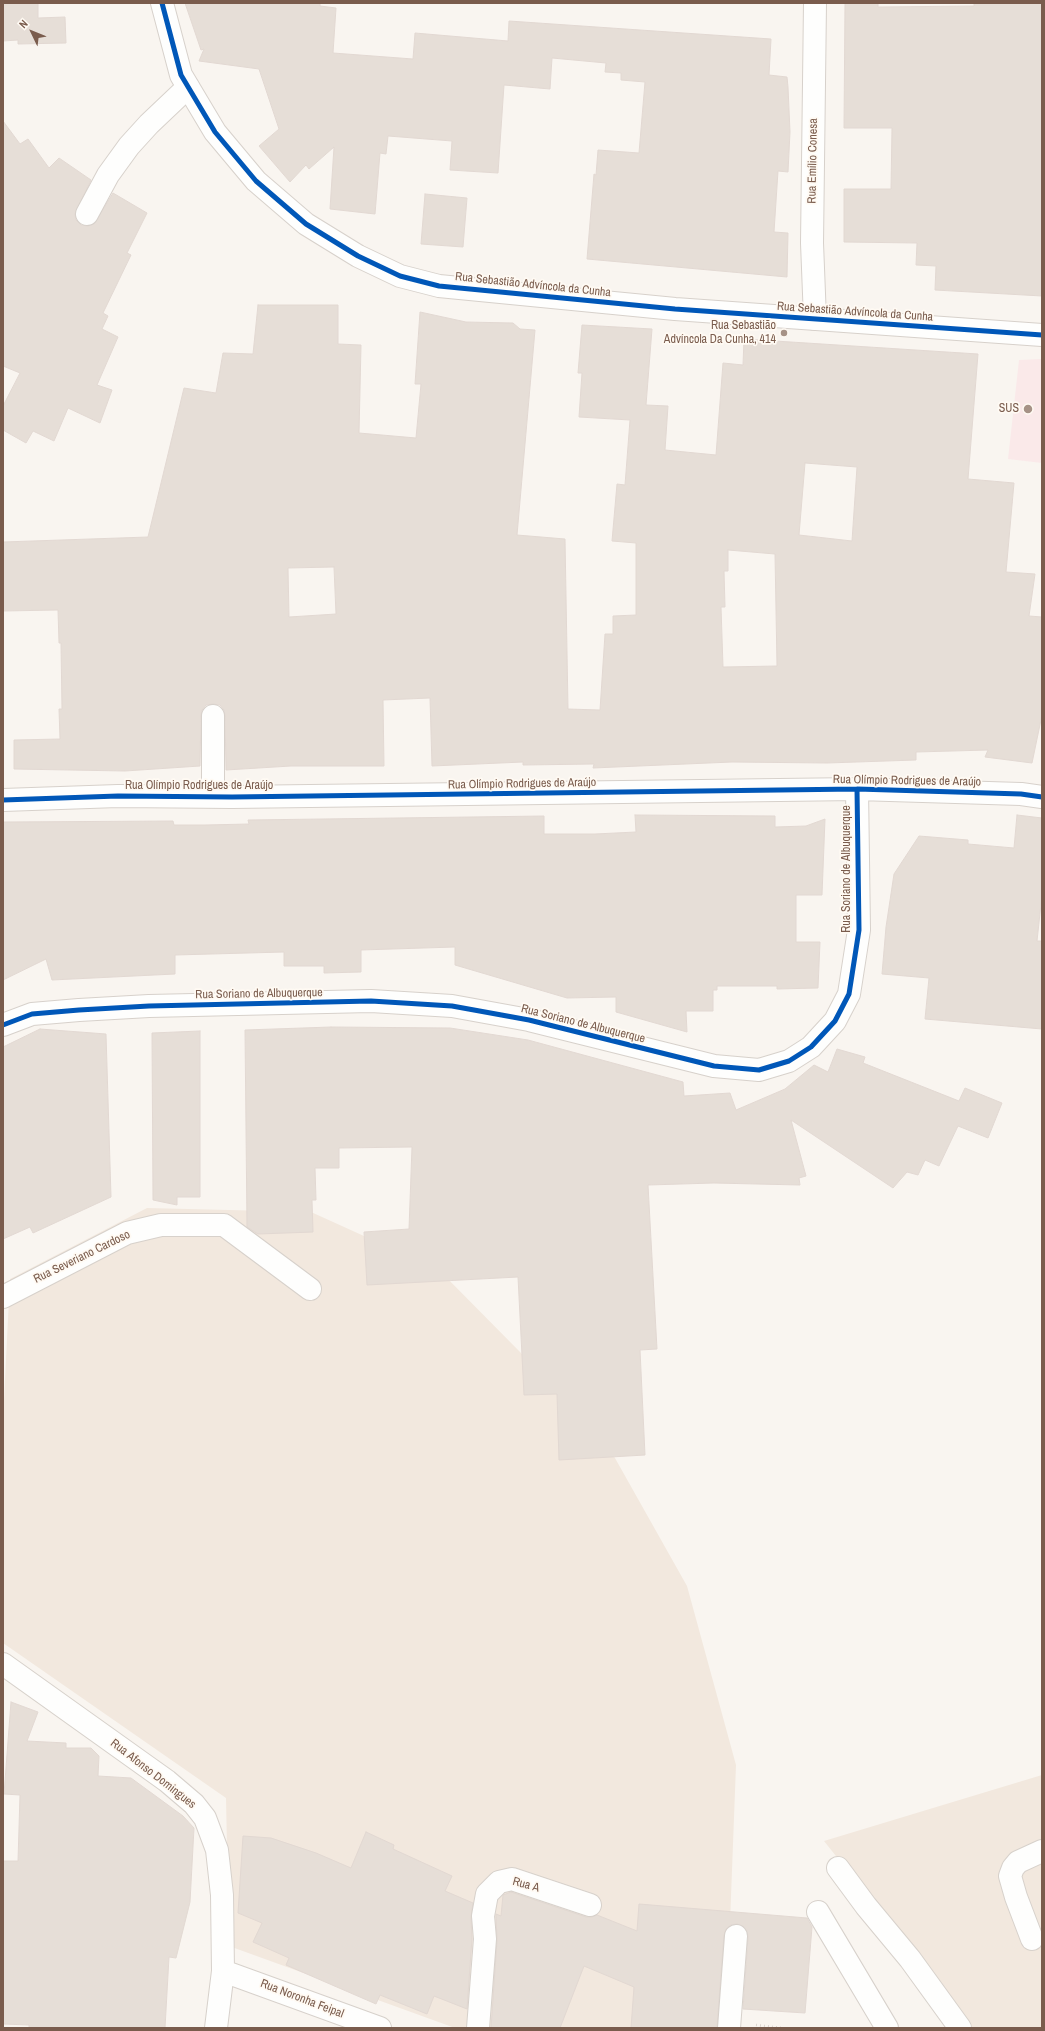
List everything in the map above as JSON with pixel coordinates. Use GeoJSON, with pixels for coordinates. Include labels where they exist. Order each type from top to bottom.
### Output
{"type":"FeatureCollection","features":[{"type":"Feature","properties":{"kind":"street","name":"Rua Sebastião Advíncola da Cunha"},"geometry":{"type":"LineString","coordinates":[[162,3],[181,75],[215,132],[256,181],[306,224],[358,256],[400,276],[439,286],[675,309],[1042,335]]}},
{"type":"Feature","properties":{"kind":"street","name":"Rua Emílio Conesa"},"geometry":{"type":"LineString","coordinates":[[815,3],[812,243],[815,319]]}},
{"type":"Feature","properties":{"kind":"street"},"geometry":{"type":"LineString","coordinates":[[86,214],[108,175],[130,146],[149,124],[188,87]]}},
{"type":"Feature","properties":{"kind":"street"},"geometry":{"type":"LineString","coordinates":[[213,797],[214,716]]}},
{"type":"Feature","properties":{"kind":"street","name":"Rua Olímpio Rodrigues de Araújo"},"geometry":{"type":"LineString","coordinates":[[3,800],[118,796],[213,797],[857,790],[1013,794],[1042,797]]}},
{"type":"Feature","properties":{"kind":"street","name":"Rua Soriano de Albuquerque"},"geometry":{"type":"LineString","coordinates":[[3,1025],[32,1014],[79,1010],[149,1006],[371,1001],[452,1006],[529,1020],[714,1066],[759,1070],[789,1061],[811,1047],[836,1020],[849,994],[859,930],[857,790]]}},
{"type":"Feature","properties":{"kind":"street","name":"Rua Severiano Cardoso"},"geometry":{"type":"LineString","coordinates":[[3,1297],[126,1233],[161,1225],[224,1225],[310,1290]]}},
{"type":"Feature","properties":{"kind":"street","name":"Rua Afonso Domingues"},"geometry":{"type":"LineString","coordinates":[[3,1664],[167,1781],[194,1804],[205,1818],[217,1850],[220,1866],[223,1971],[216,2028]]}},
{"type":"Feature","properties":{"kind":"street"},"geometry":{"type":"LineString","coordinates":[[1032,1939],[1016,1898],[1010,1876],[1013,1868],[1018,1862],[1042,1851]]}},
{"type":"Feature","properties":{"kind":"street"},"geometry":{"type":"LineString","coordinates":[[838,1868],[866,1906],[910,1959],[960,2028]]}},
{"type":"Feature","properties":{"kind":"street","name":"Rua A"},"geometry":{"type":"LineString","coordinates":[[478,2028],[485,1939],[483,1916],[486,1894],[503,1880],[512,1879],[590,1905]]}},
{"type":"Feature","properties":{"kind":"street"},"geometry":{"type":"LineString","coordinates":[[818,1912],[886,2028]]}},
{"type":"Feature","properties":{"kind":"street"},"geometry":{"type":"LineString","coordinates":[[736,1936],[739,2026]]}},
{"type":"Feature","properties":{"kind":"street","name":"Rua Noronha Feipal"},"geometry":{"type":"LineString","coordinates":[[223,1971],[380,2028]]}},
{"type":"Feature","properties":{"kind":"path"},"geometry":{"type":"LineString","coordinates":[[739,2026],[783,2028]]}},
{"type":"Feature","properties":{"kind":"shaded area","name":"SUS"},"geometry":{"type":"Polygon","coordinates":[[[1042,359],[1042,463],[1008,459],[1019,360],[1042,359]]]}},
{"type":"Feature","properties":{"kind":"shaded area"},"geometry":{"type":"Polygon","coordinates":[[[147,1208],[311,1212],[439,1270],[602,1435],[687,1586],[736,1765],[726,2028],[455,2028],[229,1946],[226,1798],[3,1643],[3,1420],[10,1279],[147,1208]]]}},
{"type":"Feature","properties":{"kind":"shaded area"},"geometry":{"type":"Polygon","coordinates":[[[1042,1775],[1042,2028],[973,2028],[824,1841],[1042,1775]]]}},
{"type":"Feature","properties":{"kind":"building"},"geometry":{"type":"Polygon","coordinates":[[[3,3],[38,3],[38,18],[65,17],[66,43],[18,44],[18,40],[3,41],[3,3]]]}},
{"type":"Feature","properties":{"kind":"building"},"geometry":{"type":"Polygon","coordinates":[[[185,3],[320,3],[320,6],[336,8],[333,53],[413,59],[415,33],[508,41],[509,21],[771,39],[769,75],[787,77],[788,87],[790,132],[788,172],[778,171],[774,232],[788,233],[787,277],[587,259],[594,174],[596,175],[598,150],[639,153],[645,82],[621,80],[621,73],[605,72],[606,63],[552,58],[550,89],[504,85],[498,173],[450,170],[452,141],[388,136],[386,154],[380,153],[375,214],[330,209],[334,147],[309,169],[306,165],[290,182],[259,146],[279,129],[259,69],[199,61],[204,49],[201,50],[185,3]]]}},
{"type":"Feature","properties":{"kind":"building"},"geometry":{"type":"Polygon","coordinates":[[[845,3],[878,3],[878,7],[974,6],[974,3],[1042,3],[1042,296],[935,290],[936,266],[916,265],[917,243],[844,242],[844,189],[891,189],[892,128],[844,128],[845,3]]]}},
{"type":"Feature","properties":{"kind":"building"},"geometry":{"type":"Polygon","coordinates":[[[3,121],[20,144],[28,139],[49,168],[59,158],[91,180],[75,214],[76,220],[81,225],[88,226],[94,224],[113,193],[147,213],[127,253],[131,255],[103,313],[108,316],[102,329],[118,337],[97,385],[112,390],[100,423],[68,408],[54,441],[33,431],[26,443],[3,430],[3,406],[20,373],[3,366],[3,121]]]}},
{"type":"Feature","properties":{"kind":"building"},"geometry":{"type":"Polygon","coordinates":[[[425,194],[467,198],[463,247],[421,244],[425,194]]]}},
{"type":"Feature","properties":{"kind":"building"},"geometry":{"type":"Polygon","coordinates":[[[258,305],[338,305],[338,344],[361,345],[359,433],[416,438],[421,384],[415,384],[420,312],[466,322],[513,323],[520,329],[535,330],[517,535],[565,539],[568,709],[600,710],[605,634],[613,634],[613,616],[636,615],[636,543],[612,541],[617,484],[625,485],[630,420],[579,417],[582,373],[578,373],[582,325],[652,329],[646,405],[668,406],[665,450],[716,455],[723,363],[743,365],[744,339],[978,354],[968,479],[1014,483],[1006,572],[1035,574],[1029,616],[1042,617],[1042,715],[1032,763],[985,757],[988,750],[916,752],[916,760],[827,763],[732,762],[593,768],[594,764],[523,765],[523,762],[432,766],[430,698],[383,700],[384,766],[291,766],[226,770],[224,710],[220,705],[213,704],[206,705],[202,710],[200,766],[125,771],[14,769],[14,740],[60,739],[59,709],[62,709],[61,643],[59,643],[58,610],[3,611],[3,542],[148,537],[184,388],[216,393],[223,353],[253,354],[258,305]],[[805,463],[799,535],[852,541],[857,467],[805,463]],[[728,550],[728,571],[724,571],[725,607],[721,607],[723,667],[777,666],[775,554],[728,550]],[[334,567],[288,568],[289,617],[336,614],[334,567]]]}},
{"type":"Feature","properties":{"kind":"building"},"geometry":{"type":"Polygon","coordinates":[[[635,815],[775,816],[775,827],[806,826],[825,819],[822,895],[796,895],[796,942],[820,942],[818,988],[777,989],[777,986],[717,986],[717,990],[713,990],[713,1011],[686,1011],[687,1032],[616,1012],[616,997],[567,998],[455,965],[455,947],[361,950],[361,972],[324,973],[324,966],[284,966],[284,952],[175,955],[175,974],[52,980],[46,959],[3,980],[3,822],[173,821],[174,825],[205,825],[249,824],[248,820],[544,816],[544,834],[595,834],[636,832],[635,815]]]}},
{"type":"Feature","properties":{"kind":"building"},"geometry":{"type":"Polygon","coordinates":[[[1017,815],[1042,818],[1042,895],[1037,941],[1042,941],[1042,1029],[925,1019],[929,978],[882,974],[886,927],[894,874],[919,836],[968,840],[968,844],[1014,848],[1017,815]]]}},
{"type":"Feature","properties":{"kind":"building"},"geometry":{"type":"Polygon","coordinates":[[[331,1027],[450,1028],[528,1040],[683,1082],[684,1096],[730,1093],[736,1110],[785,1089],[814,1065],[828,1072],[837,1049],[865,1057],[863,1063],[959,1101],[965,1088],[1002,1103],[988,1138],[958,1126],[939,1166],[925,1160],[918,1175],[907,1172],[893,1188],[791,1120],[806,1176],[799,1178],[800,1185],[714,1183],[648,1185],[657,1349],[640,1350],[645,1455],[559,1460],[557,1394],[524,1395],[518,1277],[367,1285],[364,1232],[409,1229],[412,1147],[339,1148],[339,1168],[315,1168],[316,1200],[312,1200],[313,1232],[258,1234],[247,1227],[245,1030],[331,1027]]]}},
{"type":"Feature","properties":{"kind":"building"},"geometry":{"type":"Polygon","coordinates":[[[40,1029],[106,1034],[111,1197],[33,1233],[30,1227],[3,1239],[3,1047],[40,1029]]]}},
{"type":"Feature","properties":{"kind":"building"},"geometry":{"type":"Polygon","coordinates":[[[200,1031],[200,1197],[177,1197],[177,1205],[153,1200],[152,1033],[200,1031]]]}},
{"type":"Feature","properties":{"kind":"building"},"geometry":{"type":"Polygon","coordinates":[[[11,1702],[38,1712],[27,1741],[66,1743],[66,1748],[91,1748],[99,1756],[98,1776],[131,1778],[183,1816],[194,1828],[190,1902],[176,1958],[169,1957],[165,2028],[29,2028],[29,2025],[3,2024],[3,1861],[18,1861],[20,1795],[4,1794],[11,1702]]]}},
{"type":"Feature","properties":{"kind":"building"},"geometry":{"type":"Polygon","coordinates":[[[366,1832],[394,1845],[393,1849],[452,1876],[445,1891],[473,1903],[471,1917],[472,1939],[467,2009],[434,1996],[427,2014],[380,1995],[376,2004],[286,1965],[289,1958],[253,1942],[262,1923],[238,1913],[243,1836],[271,1838],[316,1853],[351,1868],[366,1832]]]}},
{"type":"Feature","properties":{"kind":"building"},"geometry":{"type":"Polygon","coordinates":[[[511,1892],[586,1917],[597,1915],[637,1931],[639,1904],[807,1918],[812,1927],[805,2013],[743,2009],[748,1937],[747,1931],[743,1926],[737,1924],[731,1925],[726,1929],[724,1935],[717,2028],[631,2028],[634,1987],[584,1966],[560,2028],[491,2028],[497,1940],[496,1914],[501,1916],[503,1895],[511,1892]]]}},
{"type":"Feature","properties":{"kind":"cycle path"},"geometry":{"type":"LineString","coordinates":[[162,3],[181,75],[215,132],[256,181],[306,224],[358,256],[400,276],[439,286],[675,309],[1042,335]]}},
{"type":"Feature","properties":{"kind":"cycle path"},"geometry":{"type":"LineString","coordinates":[[3,800],[118,796],[232,797],[857,789],[1021,794],[1042,797]]}},
{"type":"Feature","properties":{"kind":"cycle path"},"geometry":{"type":"LineString","coordinates":[[3,1025],[32,1014],[79,1010],[149,1006],[371,1001],[452,1006],[529,1020],[714,1066],[759,1070],[789,1061],[811,1047],[835,1021],[849,994],[859,930],[857,789]]}},
{"type":"Feature","properties":{"kind":"place","name":"Rua Sebastião Advíncola Da Cunha, 414"},"geometry":{"type":"Point","coordinates":[784,333]}},
{"type":"Feature","properties":{"kind":"place","name":"SUS"},"geometry":{"type":"Point","coordinates":[1028,409]}}]}
